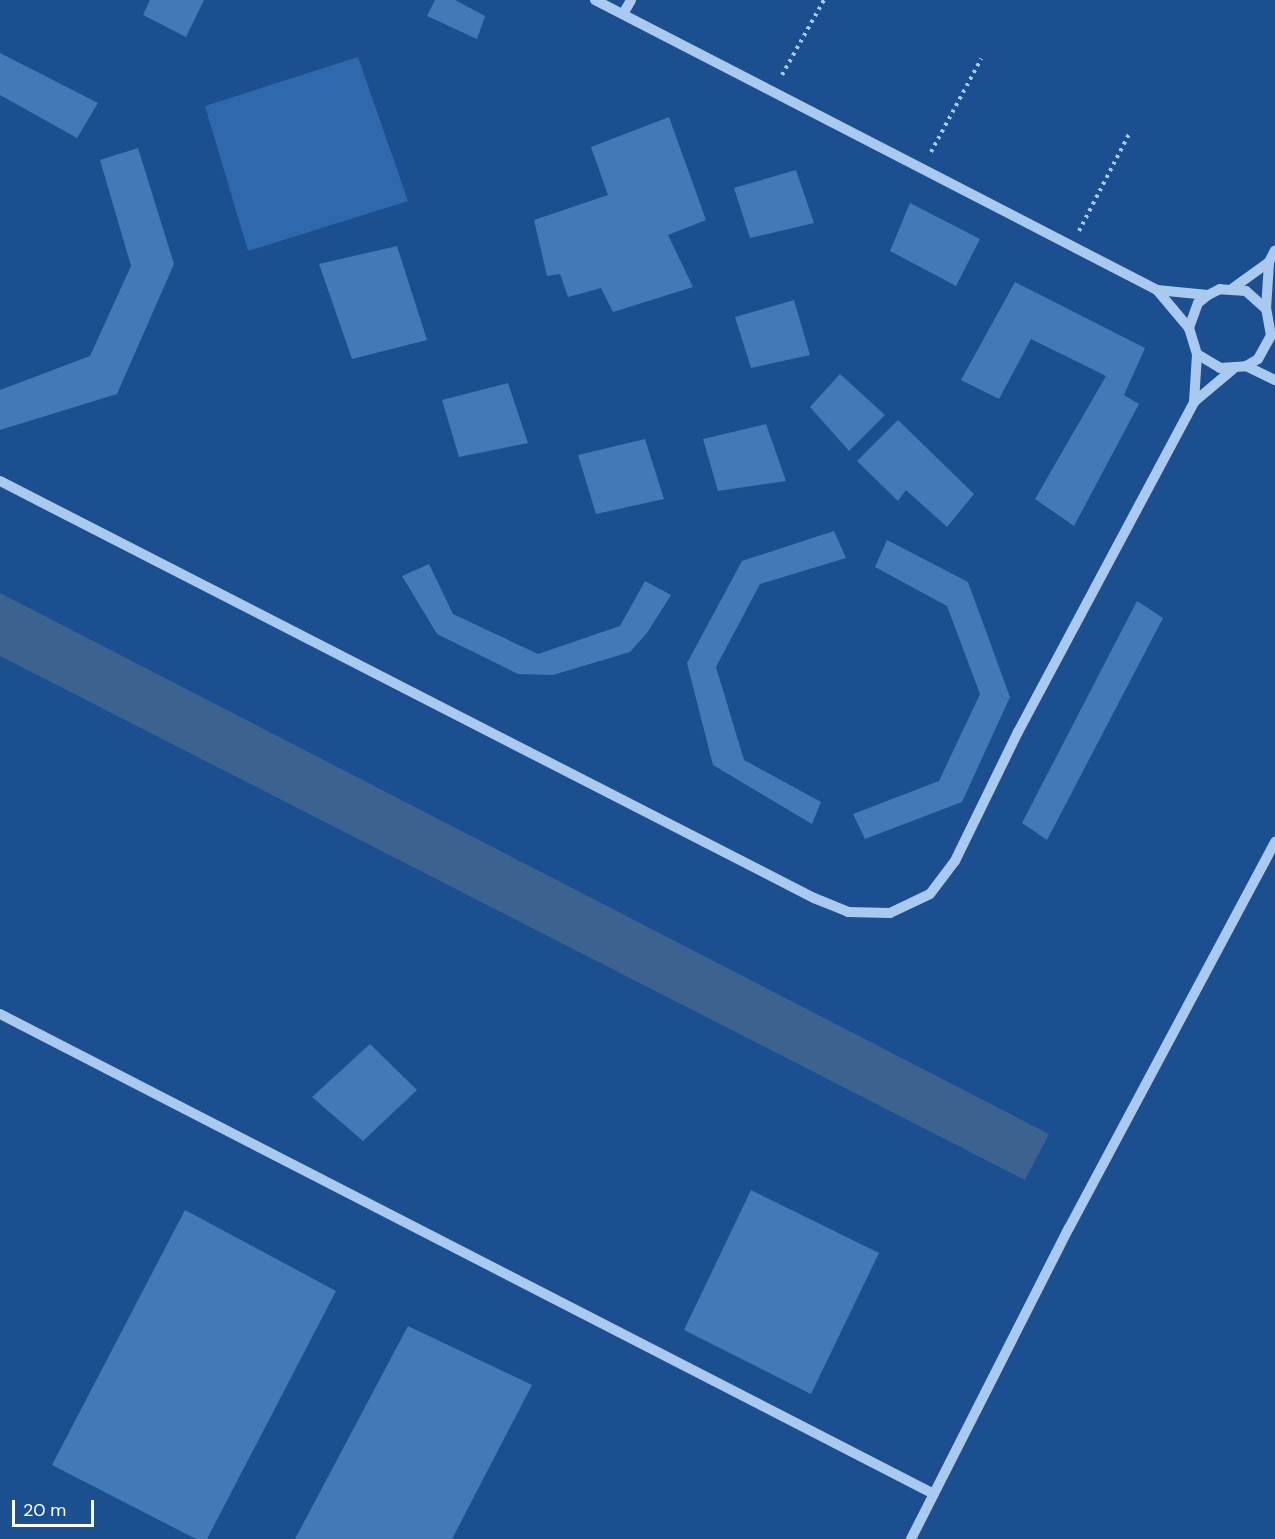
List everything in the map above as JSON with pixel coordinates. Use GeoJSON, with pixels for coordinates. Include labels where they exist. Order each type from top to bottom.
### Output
{"type":"FeatureCollection","features":[{"type":"Feature","properties":{"kind":"street"},"geometry":{"type":"LineString","coordinates":[[595,0],[1157,290],[1189,328],[1197,354],[1194,402]]}},
{"type":"Feature","properties":{"kind":"street"},"geometry":{"type":"LineString","coordinates":[[623,14],[632,0]]}},
{"type":"Feature","properties":{"kind":"street"},"geometry":{"type":"LineString","coordinates":[[1266,309],[1269,262],[1275,250]]}},
{"type":"Feature","properties":{"kind":"street"},"geometry":{"type":"LineString","coordinates":[[1157,290],[1208,295],[1233,288],[1269,262]]}},
{"type":"Feature","properties":{"kind":"street"},"geometry":{"type":"LineString","coordinates":[[1197,354],[1207,363],[1233,369],[1246,366],[1266,348],[1273,323],[1266,309],[1258,298],[1233,288]]}},
{"type":"Feature","properties":{"kind":"street"},"geometry":{"type":"LineString","coordinates":[[1189,328],[1198,303],[1208,295]]}},
{"type":"Feature","properties":{"kind":"street"},"geometry":{"type":"LineString","coordinates":[[1246,366],[1275,381]]}},
{"type":"Feature","properties":{"kind":"street"},"geometry":{"type":"LineString","coordinates":[[0,481],[814,898],[848,912],[890,913],[930,894],[955,861],[1018,732],[1194,402],[1233,369]]}},
{"type":"Feature","properties":{"kind":"street"},"geometry":{"type":"LineString","coordinates":[[911,1539],[1069,1228],[1275,842]]}},
{"type":"Feature","properties":{"kind":"street"},"geometry":{"type":"LineString","coordinates":[[0,1014],[934,1494]]}},
{"type":"Feature","properties":{"kind":"path"},"geometry":{"type":"LineString","coordinates":[[773,92],[824,0]]}},
{"type":"Feature","properties":{"kind":"path"},"geometry":{"type":"LineString","coordinates":[[922,168],[981,59]]}},
{"type":"Feature","properties":{"kind":"path"},"geometry":{"type":"LineString","coordinates":[[1072,245],[1129,134]]}},
{"type":"Feature","properties":{"kind":"shaded area"},"geometry":{"type":"Polygon","coordinates":[[[358,57],[408,201],[248,251],[205,106],[358,57]]]}},
{"type":"Feature","properties":{"kind":"shaded area"},"geometry":{"type":"Polygon","coordinates":[[[0,593],[1049,1134],[1025,1180],[0,656],[0,593]]]}},
{"type":"Feature","properties":{"kind":"building"},"geometry":{"type":"Polygon","coordinates":[[[150,0],[204,0],[186,37],[143,15],[150,0]]]}},
{"type":"Feature","properties":{"kind":"building"},"geometry":{"type":"Polygon","coordinates":[[[435,0],[455,0],[485,16],[477,39],[427,16],[435,0]]]}},
{"type":"Feature","properties":{"kind":"building"},"geometry":{"type":"Polygon","coordinates":[[[0,53],[98,103],[77,138],[0,95],[0,53]]]}},
{"type":"Feature","properties":{"kind":"building"},"geometry":{"type":"Polygon","coordinates":[[[669,117],[706,220],[668,235],[693,287],[613,312],[601,288],[568,297],[560,274],[547,276],[534,220],[608,195],[591,147],[669,117]]]}},
{"type":"Feature","properties":{"kind":"building"},"geometry":{"type":"Polygon","coordinates":[[[138,148],[174,264],[117,394],[0,430],[0,390],[90,356],[131,266],[100,160],[138,148]]]}},
{"type":"Feature","properties":{"kind":"building"},"geometry":{"type":"Polygon","coordinates":[[[796,170],[814,223],[750,238],[734,188],[796,170]]]}},
{"type":"Feature","properties":{"kind":"building"},"geometry":{"type":"Polygon","coordinates":[[[910,203],[980,239],[956,286],[890,251],[910,203]]]}},
{"type":"Feature","properties":{"kind":"building"},"geometry":{"type":"Polygon","coordinates":[[[397,246],[427,340],[352,359],[319,264],[397,246]]]}},
{"type":"Feature","properties":{"kind":"building"},"geometry":{"type":"Polygon","coordinates":[[[1015,282],[1145,348],[1124,395],[1139,404],[1074,526],[1035,499],[1106,376],[1031,339],[999,399],[961,380],[1015,282]]]}},
{"type":"Feature","properties":{"kind":"building"},"geometry":{"type":"Polygon","coordinates":[[[794,300],[810,355],[751,368],[735,317],[794,300]]]}},
{"type":"Feature","properties":{"kind":"building"},"geometry":{"type":"Polygon","coordinates":[[[840,374],[885,415],[849,451],[810,407],[840,374]]]}},
{"type":"Feature","properties":{"kind":"building"},"geometry":{"type":"Polygon","coordinates":[[[508,383],[528,443],[459,457],[442,400],[508,383]]]}},
{"type":"Feature","properties":{"kind":"building"},"geometry":{"type":"Polygon","coordinates":[[[898,420],[974,494],[947,527],[906,490],[898,501],[857,461],[898,420]]]}},
{"type":"Feature","properties":{"kind":"building"},"geometry":{"type":"Polygon","coordinates":[[[766,424],[786,481],[718,491],[703,439],[766,424]]]}},
{"type":"Feature","properties":{"kind":"building"},"geometry":{"type":"Polygon","coordinates":[[[645,439],[664,499],[596,514],[578,455],[645,439]]]}},
{"type":"Feature","properties":{"kind":"building"},"geometry":{"type":"Polygon","coordinates":[[[834,531],[846,558],[760,584],[716,667],[744,760],[821,802],[812,824],[713,765],[687,663],[742,561],[834,531]]]}},
{"type":"Feature","properties":{"kind":"building"},"geometry":{"type":"Polygon","coordinates":[[[887,540],[968,582],[1010,697],[962,802],[865,839],[853,814],[939,781],[980,694],[947,606],[875,567],[887,540]]]}},
{"type":"Feature","properties":{"kind":"building"},"geometry":{"type":"Polygon","coordinates":[[[429,564],[453,614],[538,654],[620,626],[645,581],[671,595],[647,633],[630,652],[553,675],[518,674],[437,634],[402,576],[429,564]]]}},
{"type":"Feature","properties":{"kind":"building"},"geometry":{"type":"Polygon","coordinates":[[[1137,601],[1163,618],[1047,840],[1022,823],[1137,601]]]}},
{"type":"Feature","properties":{"kind":"building"},"geometry":{"type":"Polygon","coordinates":[[[370,1044],[417,1090],[363,1141],[312,1097],[370,1044]]]}},
{"type":"Feature","properties":{"kind":"building"},"geometry":{"type":"Polygon","coordinates":[[[751,1190],[879,1253],[811,1394],[684,1330],[751,1190]]]}},
{"type":"Feature","properties":{"kind":"building"},"geometry":{"type":"Polygon","coordinates":[[[185,1210],[336,1291],[207,1539],[196,1539],[52,1465],[185,1210]]]}},
{"type":"Feature","properties":{"kind":"building"},"geometry":{"type":"Polygon","coordinates":[[[408,1326],[532,1385],[452,1539],[295,1539],[408,1326]]]}}]}
